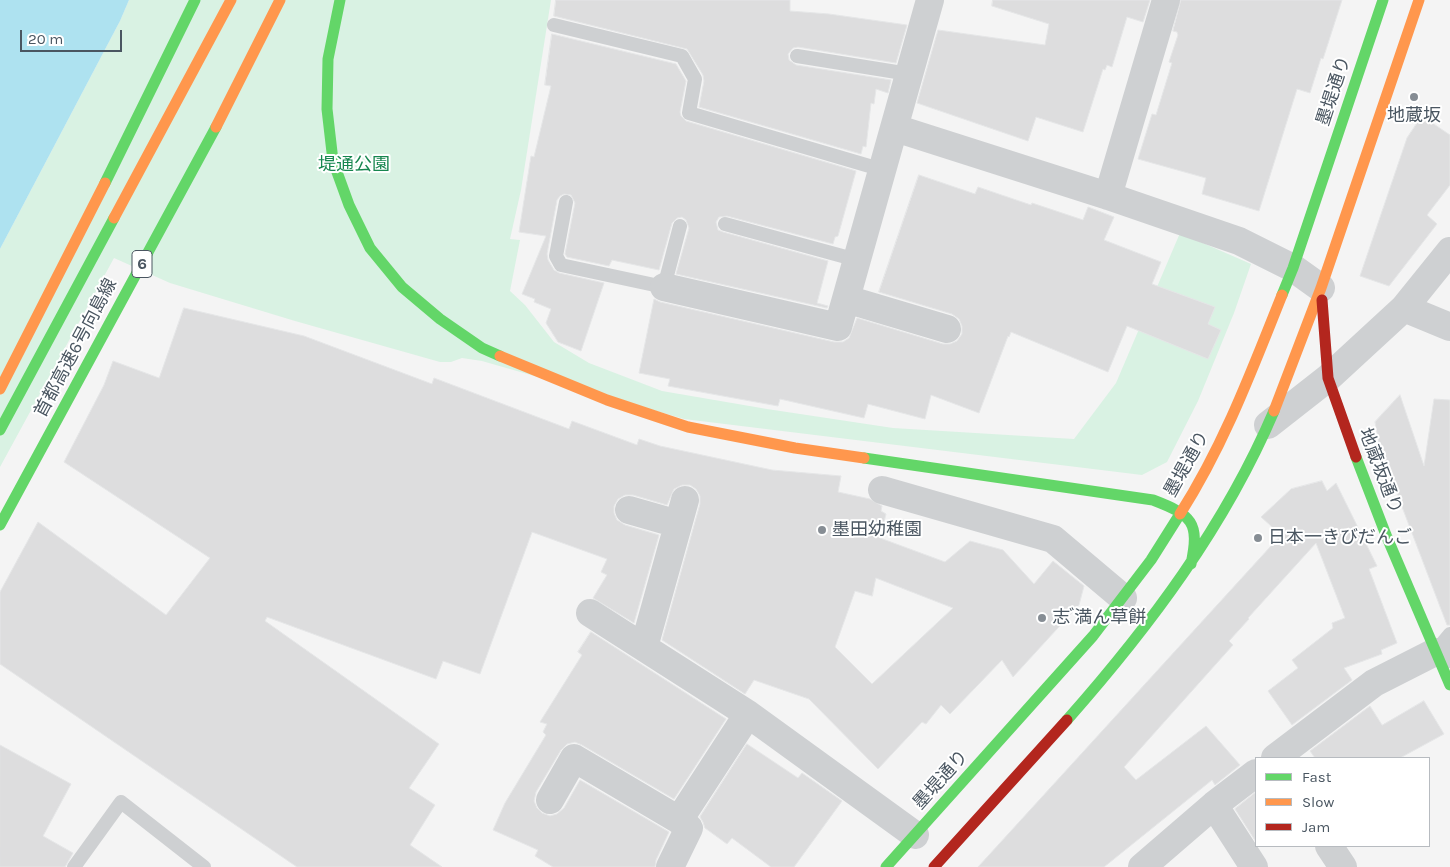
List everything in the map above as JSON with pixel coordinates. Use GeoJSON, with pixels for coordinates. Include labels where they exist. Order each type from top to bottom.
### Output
{"type":"FeatureCollection","features":[{"type":"Feature","properties":{"kind":"main road"},"geometry":{"type":"LineString","coordinates":[[0,389],[68,258],[195,0]]}},
{"type":"Feature","properties":{"kind":"main road","name":"首都高速6号向島線"},"geometry":{"type":"LineString","coordinates":[[0,430],[231,0]]}},
{"type":"Feature","properties":{"kind":"main road","name":"首都高速6号向島線"},"geometry":{"type":"LineString","coordinates":[[0,525],[233,96],[280,0]]}},
{"type":"Feature","properties":{"kind":"main road"},"geometry":{"type":"LineString","coordinates":[[340,0],[328,59],[327,109],[333,161],[349,205],[370,248],[402,286],[440,319],[482,348],[581,390],[688,427],[795,448],[1152,500],[1181,512],[1191,521],[1196,531],[1196,544],[1191,564]]}},
{"type":"Feature","properties":{"kind":"main road","name":"墨堤通り"},"geometry":{"type":"LineString","coordinates":[[886,867],[1093,636],[1151,560],[1181,512],[1213,456],[1236,410],[1293,268],[1383,0]]}},
{"type":"Feature","properties":{"kind":"main road"},"geometry":{"type":"LineString","coordinates":[[934,867],[1081,706],[1137,638],[1191,564],[1220,518],[1268,426],[1294,364],[1420,0]]}},
{"type":"Feature","properties":{"kind":"main road","name":"地蔵坂通り"},"geometry":{"type":"LineString","coordinates":[[1321,288],[1328,378],[1356,459],[1445,647],[1450,686]]}},
{"type":"Feature","properties":{"kind":"street"},"geometry":{"type":"LineString","coordinates":[[664,287],[838,327],[930,0]]}},
{"type":"Feature","properties":{"kind":"street"},"geometry":{"type":"LineString","coordinates":[[1108,196],[1166,0]]}},
{"type":"Feature","properties":{"kind":"street"},"geometry":{"type":"LineString","coordinates":[[895,128],[1108,196],[1239,241],[1293,268],[1321,288]]}},
{"type":"Feature","properties":{"kind":"street"},"geometry":{"type":"LineString","coordinates":[[1268,426],[1328,378],[1404,308],[1450,251]]}},
{"type":"Feature","properties":{"kind":"street"},"geometry":{"type":"LineString","coordinates":[[846,299],[947,329]]}},
{"type":"Feature","properties":{"kind":"street"},"geometry":{"type":"LineString","coordinates":[[1404,308],[1449,325]]}},
{"type":"Feature","properties":{"kind":"street"},"geometry":{"type":"LineString","coordinates":[[882,490],[1053,539],[1123,598]]}},
{"type":"Feature","properties":{"kind":"street"},"geometry":{"type":"LineString","coordinates":[[629,510],[682,512],[644,647]]}},
{"type":"Feature","properties":{"kind":"street"},"geometry":{"type":"LineString","coordinates":[[590,613],[748,714],[915,835]]}},
{"type":"Feature","properties":{"kind":"street"},"geometry":{"type":"LineString","coordinates":[[1276,757],[1374,683],[1445,647]]}},
{"type":"Feature","properties":{"kind":"street"},"geometry":{"type":"LineString","coordinates":[[679,820],[748,714]]}},
{"type":"Feature","properties":{"kind":"street"},"geometry":{"type":"LineString","coordinates":[[550,800],[574,758],[679,820],[689,828],[670,867]]}},
{"type":"Feature","properties":{"kind":"street"},"geometry":{"type":"LineString","coordinates":[[1142,867],[1255,774]]}},
{"type":"Feature","properties":{"kind":"street"},"geometry":{"type":"LineString","coordinates":[[1214,806],[1254,867]]}},
{"type":"Feature","properties":{"kind":"street"},"geometry":{"type":"LineString","coordinates":[[1330,847],[1343,867]]}},
{"type":"Feature","properties":{"kind":"lane"},"geometry":{"type":"LineString","coordinates":[[554,25],[682,56],[695,79],[689,113],[883,170]]}},
{"type":"Feature","properties":{"kind":"lane"},"geometry":{"type":"LineString","coordinates":[[797,56],[909,74]]}},
{"type":"Feature","properties":{"kind":"lane"},"geometry":{"type":"LineString","coordinates":[[566,202],[556,256],[561,265],[664,287],[680,226]]}},
{"type":"Feature","properties":{"kind":"lane"},"geometry":{"type":"LineString","coordinates":[[724,224],[857,260]]}},
{"type":"Feature","properties":{"kind":"lane"},"geometry":{"type":"LineString","coordinates":[[74,867],[121,802],[204,867]]}},
{"type":"Feature","properties":{"kind":"green space","name":"堤通公園"},"geometry":{"type":"Polygon","coordinates":[[[129,0],[551,0],[521,190],[510,239],[520,240],[510,291],[525,305],[554,342],[589,363],[662,391],[893,428],[1074,439],[1116,383],[1180,233],[1251,264],[1234,313],[1198,401],[1167,462],[1142,475],[684,419],[482,361],[462,358],[451,362],[440,362],[170,283],[114,258],[0,467],[0,249],[120,21],[129,0]]]}},
{"type":"Feature","properties":{"kind":"water"},"geometry":{"type":"Polygon","coordinates":[[[0,0],[129,0],[120,21],[0,249],[0,0]]]}},
{"type":"Feature","properties":{"kind":"building"},"geometry":{"type":"Polygon","coordinates":[[[556,0],[790,0],[790,11],[829,14],[907,25],[896,63],[798,47],[793,48],[788,54],[789,60],[796,65],[891,80],[888,93],[876,89],[874,104],[871,103],[866,147],[863,146],[861,154],[699,107],[704,81],[703,75],[687,49],[554,16],[556,0]]]}},
{"type":"Feature","properties":{"kind":"building"},"geometry":{"type":"Polygon","coordinates":[[[993,0],[1150,0],[1143,22],[1127,17],[1112,67],[1107,65],[1105,70],[1103,69],[1083,132],[1036,117],[1028,141],[917,103],[938,30],[1045,45],[1049,24],[992,6],[993,0]]]}},
{"type":"Feature","properties":{"kind":"building"},"geometry":{"type":"Polygon","coordinates":[[[1181,0],[1342,0],[1310,93],[1297,89],[1259,211],[1202,194],[1206,178],[1138,159],[1152,114],[1156,115],[1172,63],[1169,62],[1178,35],[1177,32],[1173,31],[1181,0]]]}},
{"type":"Feature","properties":{"kind":"building"},"geometry":{"type":"Polygon","coordinates":[[[552,34],[676,64],[686,81],[680,112],[686,121],[856,171],[838,236],[835,237],[833,244],[727,216],[719,217],[716,222],[718,230],[723,232],[828,261],[817,303],[828,306],[827,308],[676,274],[689,228],[686,220],[682,217],[677,218],[672,223],[659,270],[612,260],[609,266],[567,257],[565,254],[575,203],[571,195],[564,194],[557,200],[547,254],[548,260],[554,270],[559,273],[604,283],[581,351],[558,342],[546,323],[551,309],[534,302],[535,299],[522,294],[546,236],[519,232],[531,156],[534,157],[551,86],[545,85],[552,34]]]}},
{"type":"Feature","properties":{"kind":"building"},"geometry":{"type":"Polygon","coordinates":[[[1422,116],[1450,135],[1450,185],[1427,215],[1437,224],[1389,286],[1360,276],[1407,138],[1422,116]]]}},
{"type":"Feature","properties":{"kind":"building"},"geometry":{"type":"Polygon","coordinates":[[[919,175],[975,194],[978,187],[1083,220],[1088,207],[1114,217],[1104,240],[1161,262],[1152,284],[1215,307],[1208,324],[1221,330],[1208,359],[1127,326],[1108,372],[1011,332],[979,413],[931,395],[925,419],[868,404],[864,418],[780,399],[778,406],[668,386],[670,379],[639,373],[654,299],[660,302],[834,342],[843,342],[849,338],[857,318],[943,344],[957,341],[962,334],[962,326],[959,319],[952,314],[879,292],[919,175]]]}},
{"type":"Feature","properties":{"kind":"building"},"geometry":{"type":"Polygon","coordinates":[[[184,308],[304,336],[432,384],[434,378],[569,429],[572,421],[637,445],[639,439],[660,446],[772,470],[841,476],[838,492],[870,499],[882,506],[881,511],[886,514],[880,538],[945,562],[970,541],[1003,550],[1034,584],[1053,561],[1084,586],[1079,605],[1013,677],[1002,660],[950,714],[941,705],[926,724],[922,722],[878,769],[809,699],[754,680],[745,694],[662,640],[700,504],[700,496],[696,489],[690,485],[682,485],[674,489],[667,505],[633,495],[625,495],[618,499],[614,506],[617,520],[625,525],[659,535],[634,623],[593,598],[607,575],[601,572],[607,559],[532,532],[480,674],[443,661],[436,679],[267,617],[265,621],[439,744],[409,788],[435,805],[410,845],[442,867],[297,867],[0,664],[0,592],[38,522],[166,615],[210,558],[64,462],[104,385],[113,361],[159,378],[184,308]],[[876,578],[872,596],[855,591],[835,647],[872,684],[953,608],[876,578]]]}},
{"type":"Feature","properties":{"kind":"building"},"geometry":{"type":"Polygon","coordinates":[[[1400,395],[1424,466],[1434,399],[1450,400],[1450,625],[1447,625],[1380,449],[1375,422],[1400,395]]]}},
{"type":"Feature","properties":{"kind":"building"},"geometry":{"type":"Polygon","coordinates":[[[1322,481],[1327,491],[1336,483],[1377,566],[1369,569],[1397,643],[1381,650],[1382,654],[1344,668],[1352,680],[1292,725],[1268,691],[1298,668],[1292,660],[1333,628],[1332,623],[1345,618],[1316,543],[1229,641],[1233,645],[1124,767],[1136,780],[1206,726],[1240,765],[1215,785],[1212,780],[1104,867],[978,867],[1281,535],[1261,517],[1291,489],[1322,481]]]}},
{"type":"Feature","properties":{"kind":"building"},"geometry":{"type":"Polygon","coordinates":[[[591,632],[726,719],[674,799],[575,742],[567,744],[561,750],[536,792],[534,801],[537,808],[542,813],[550,816],[557,814],[564,808],[580,780],[669,832],[656,860],[655,867],[553,867],[535,856],[538,850],[493,830],[505,803],[546,735],[543,732],[547,724],[540,722],[582,655],[578,652],[591,632]]]}},
{"type":"Feature","properties":{"kind":"building"},"geometry":{"type":"Polygon","coordinates":[[[1424,701],[1444,734],[1402,757],[1314,757],[1310,751],[1370,706],[1382,725],[1424,701]]]}},
{"type":"Feature","properties":{"kind":"building"},"geometry":{"type":"Polygon","coordinates":[[[747,744],[798,778],[802,773],[842,801],[794,867],[771,867],[732,838],[727,844],[705,828],[700,817],[747,744]]]}},
{"type":"Feature","properties":{"kind":"building"},"geometry":{"type":"Polygon","coordinates":[[[0,745],[71,784],[43,836],[73,853],[65,867],[0,867],[0,745]]]}},
{"type":"Feature","properties":{"kind":"building"},"geometry":{"type":"Polygon","coordinates":[[[1255,793],[1255,840],[1235,809],[1255,793]]]}},
{"type":"Feature","properties":{"kind":"traffic: fast"},"geometry":{"type":"LineString","coordinates":[[105,183],[195,0]]}},
{"type":"Feature","properties":{"kind":"traffic: fast"},"geometry":{"type":"LineString","coordinates":[[340,0],[328,59],[327,109],[333,161],[349,205],[370,248],[402,287],[440,319],[482,348],[500,356]]}},
{"type":"Feature","properties":{"kind":"traffic: fast"},"geometry":{"type":"LineString","coordinates":[[1282,295],[1293,268],[1383,0]]}},
{"type":"Feature","properties":{"kind":"traffic: fast"},"geometry":{"type":"LineString","coordinates":[[0,525],[216,127]]}},
{"type":"Feature","properties":{"kind":"traffic: fast"},"geometry":{"type":"LineString","coordinates":[[0,430],[114,218]]}},
{"type":"Feature","properties":{"kind":"traffic: fast"},"geometry":{"type":"LineString","coordinates":[[1067,720],[1156,611],[1209,535],[1233,495],[1274,411]]}},
{"type":"Feature","properties":{"kind":"traffic: fast"},"geometry":{"type":"LineString","coordinates":[[1356,457],[1386,535],[1450,685]]}},
{"type":"Feature","properties":{"kind":"traffic: fast"},"geometry":{"type":"LineString","coordinates":[[864,458],[1153,500],[1177,510],[1190,522],[1194,538],[1191,564]]}},
{"type":"Feature","properties":{"kind":"traffic: fast"},"geometry":{"type":"LineString","coordinates":[[886,867],[1093,636],[1151,560],[1180,514]]}},
{"type":"Feature","properties":{"kind":"traffic: slow"},"geometry":{"type":"LineString","coordinates":[[114,218],[231,0]]}},
{"type":"Feature","properties":{"kind":"traffic: slow"},"geometry":{"type":"LineString","coordinates":[[216,127],[280,0]]}},
{"type":"Feature","properties":{"kind":"traffic: slow"},"geometry":{"type":"LineString","coordinates":[[1274,411],[1321,288],[1419,0]]}},
{"type":"Feature","properties":{"kind":"traffic: slow"},"geometry":{"type":"LineString","coordinates":[[0,389],[105,183]]}},
{"type":"Feature","properties":{"kind":"traffic: slow"},"geometry":{"type":"LineString","coordinates":[[1180,514],[1224,434],[1282,295]]}},
{"type":"Feature","properties":{"kind":"traffic: slow"},"geometry":{"type":"LineString","coordinates":[[500,356],[607,400],[688,427],[795,448],[864,458]]}},
{"type":"Feature","properties":{"kind":"traffic: jam"},"geometry":{"type":"LineString","coordinates":[[1322,300],[1328,378],[1356,457]]}},
{"type":"Feature","properties":{"kind":"traffic: jam"},"geometry":{"type":"LineString","coordinates":[[934,867],[1067,720]]}},
{"type":"Feature","properties":{"kind":"place","name":"地蔵坂"},"geometry":{"type":"Point","coordinates":[1414,97]}},
{"type":"Feature","properties":{"kind":"place","name":"墨田幼稚園"},"geometry":{"type":"Point","coordinates":[822,530]}},
{"type":"Feature","properties":{"kind":"place","name":"日本一きびだんご"},"geometry":{"type":"Point","coordinates":[1258,538]}},
{"type":"Feature","properties":{"kind":"place","name":"志 ゙満ん草餅"},"geometry":{"type":"Point","coordinates":[1042,618]}}]}
